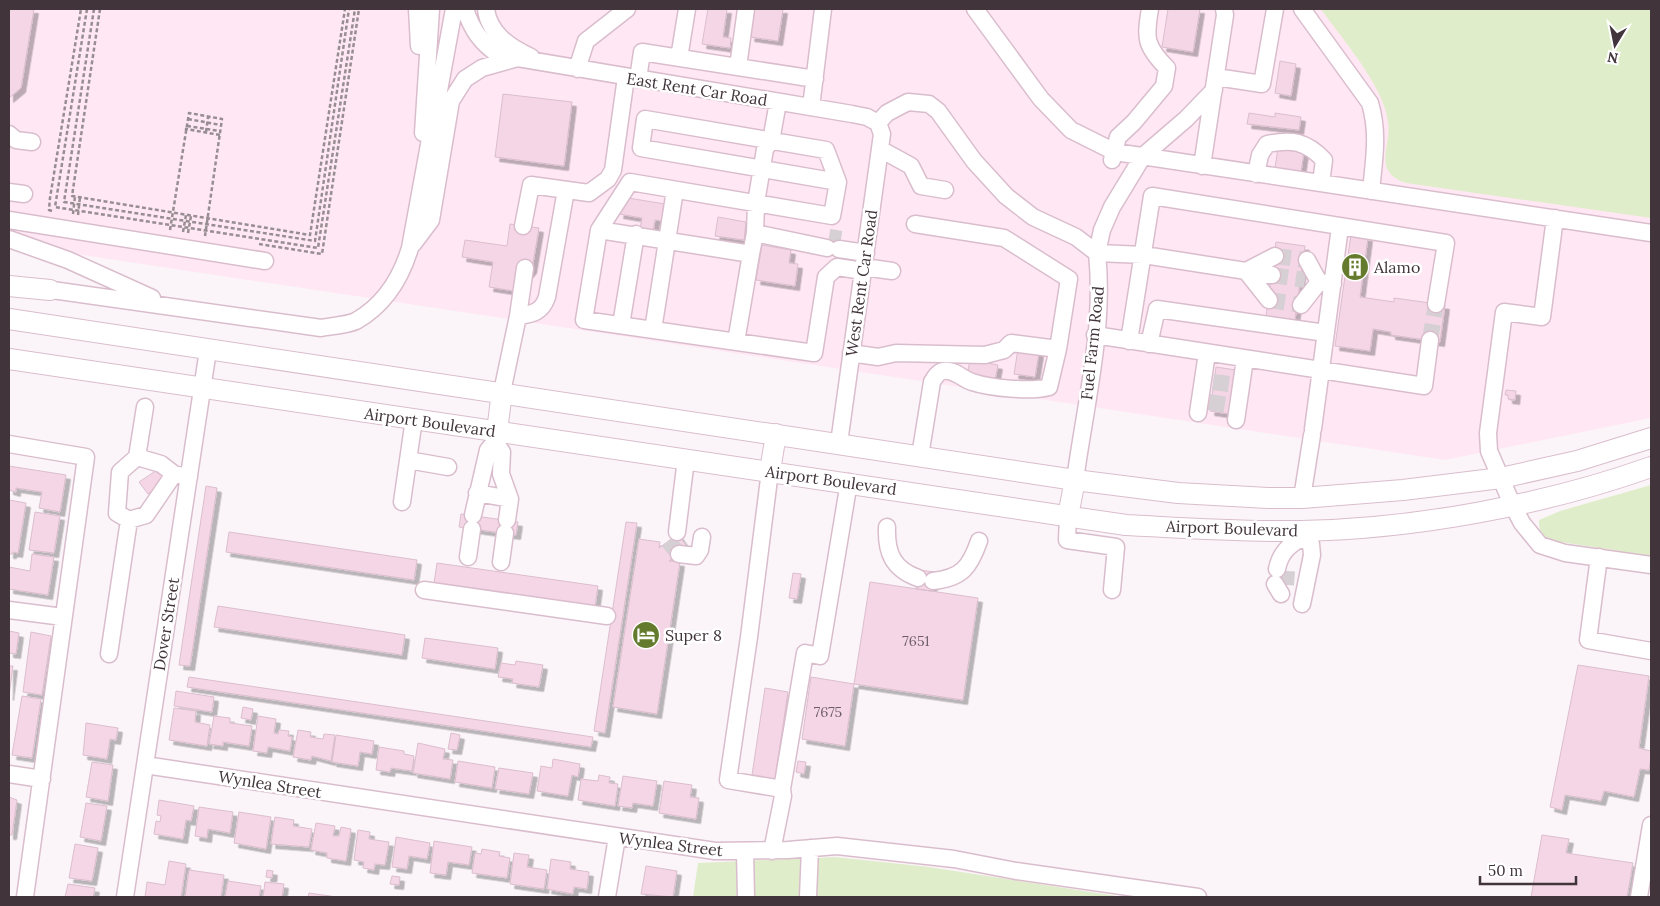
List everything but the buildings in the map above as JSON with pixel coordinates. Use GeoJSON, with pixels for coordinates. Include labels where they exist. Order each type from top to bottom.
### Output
{"type":"FeatureCollection","features":[{"type":"Feature","properties":{"kind":"main road"},"geometry":{"type":"LineString","coordinates":[[9,284],[50,290]]}},
{"type":"Feature","properties":{"kind":"main road","name":"Airport Boulevard"},"geometry":{"type":"LineString","coordinates":[[9,319],[1075,480],[1178,493],[1302,498],[1403,490],[1501,478],[1577,461],[1651,438]]}},
{"type":"Feature","properties":{"kind":"main road","name":"Airport Boulevard"},"geometry":{"type":"LineString","coordinates":[[9,359],[414,419],[496,437],[686,459],[1126,524],[1302,534],[1374,526],[1512,504],[1568,492],[1651,466]]}},
{"type":"Feature","properties":{"kind":"main road"},"geometry":{"type":"LineString","coordinates":[[496,437],[502,392]]}},
{"type":"Feature","properties":{"kind":"main road"},"geometry":{"type":"LineString","coordinates":[[770,471],[776,434]]}},
{"type":"Feature","properties":{"kind":"main road"},"geometry":{"type":"LineString","coordinates":[[1068,516],[1075,480]]}},
{"type":"Feature","properties":{"kind":"main road"},"geometry":{"type":"LineString","coordinates":[[1302,498],[1302,534]]}},
{"type":"Feature","properties":{"kind":"street"},"geometry":{"type":"LineString","coordinates":[[417,9],[423,104]]}},
{"type":"Feature","properties":{"kind":"street"},"geometry":{"type":"LineString","coordinates":[[422,178],[423,104],[431,9]]}},
{"type":"Feature","properties":{"kind":"street"},"geometry":{"type":"LineString","coordinates":[[50,290],[322,328],[355,321],[381,301],[403,272],[410,248],[454,9]]}},
{"type":"Feature","properties":{"kind":"street"},"geometry":{"type":"LineString","coordinates":[[464,9],[473,31],[485,46],[499,55],[514,59]]}},
{"type":"Feature","properties":{"kind":"street"},"geometry":{"type":"LineString","coordinates":[[486,9],[487,17],[500,37],[518,51],[544,64]]}},
{"type":"Feature","properties":{"kind":"street"},"geometry":{"type":"LineString","coordinates":[[578,69],[586,40],[627,9]]}},
{"type":"Feature","properties":{"kind":"street"},"geometry":{"type":"LineString","coordinates":[[679,58],[687,9]]}},
{"type":"Feature","properties":{"kind":"street"},"geometry":{"type":"LineString","coordinates":[[738,67],[746,9]]}},
{"type":"Feature","properties":{"kind":"street"},"geometry":{"type":"LineString","coordinates":[[811,107],[823,9]]}},
{"type":"Feature","properties":{"kind":"street"},"geometry":{"type":"LineString","coordinates":[[976,9],[1036,102],[1071,130],[1113,157],[1143,156],[1651,233]]}},
{"type":"Feature","properties":{"kind":"street"},"geometry":{"type":"LineString","coordinates":[[1113,157],[1118,137],[1164,86],[1167,68],[1152,53],[1146,38],[1150,9]]}},
{"type":"Feature","properties":{"kind":"street"},"geometry":{"type":"LineString","coordinates":[[1202,166],[1225,16],[1224,9]]}},
{"type":"Feature","properties":{"kind":"street"},"geometry":{"type":"LineString","coordinates":[[1215,83],[1262,84],[1275,9]]}},
{"type":"Feature","properties":{"kind":"street"},"geometry":{"type":"LineString","coordinates":[[1302,9],[1370,103],[1376,122],[1371,191]]}},
{"type":"Feature","properties":{"kind":"street"},"geometry":{"type":"LineString","coordinates":[[524,226],[531,185],[589,193],[608,179],[613,170],[632,78],[642,52],[815,79]]}},
{"type":"Feature","properties":{"kind":"street"},"geometry":{"type":"LineString","coordinates":[[410,248],[431,220],[451,101],[465,79],[482,68],[514,59]]}},
{"type":"Feature","properties":{"kind":"street","name":"East Rent Car Road"},"geometry":{"type":"LineString","coordinates":[[514,59],[811,107],[867,117],[878,123]]}},
{"type":"Feature","properties":{"kind":"street","name":"Fuel Farm Road"},"geometry":{"type":"LineString","coordinates":[[1075,480],[1095,336],[1100,284],[1097,253],[1102,230],[1112,207],[1143,156],[1186,119],[1215,83]]}},
{"type":"Feature","properties":{"kind":"street"},"geometry":{"type":"LineString","coordinates":[[736,342],[754,234],[756,204],[772,101]]}},
{"type":"Feature","properties":{"kind":"street"},"geometry":{"type":"LineString","coordinates":[[878,123],[887,113],[908,102],[929,104],[938,111],[974,161],[1006,196],[1033,216],[1076,237],[1097,253],[1144,255],[1272,275]]}},
{"type":"Feature","properties":{"kind":"street"},"geometry":{"type":"LineString","coordinates":[[838,182],[641,148],[645,119],[766,143],[826,150],[838,182],[832,216],[630,182],[599,230],[584,320],[814,353],[826,277],[830,271],[837,267],[865,258]]}},
{"type":"Feature","properties":{"kind":"street","name":"West Rent Car Road"},"geometry":{"type":"LineString","coordinates":[[839,443],[882,134],[878,123]]}},
{"type":"Feature","properties":{"kind":"street"},"geometry":{"type":"LineString","coordinates":[[9,134],[16,140],[32,142]]}},
{"type":"Feature","properties":{"kind":"street"},"geometry":{"type":"LineString","coordinates":[[1256,174],[1260,155],[1267,144],[1286,140],[1312,148],[1324,160],[1321,183]]}},
{"type":"Feature","properties":{"kind":"street"},"geometry":{"type":"LineString","coordinates":[[880,149],[911,166],[921,186],[945,190]]}},
{"type":"Feature","properties":{"kind":"street"},"geometry":{"type":"LineString","coordinates":[[518,316],[534,313],[544,307],[566,190]]}},
{"type":"Feature","properties":{"kind":"street"},"geometry":{"type":"LineString","coordinates":[[653,330],[675,190]]}},
{"type":"Feature","properties":{"kind":"street"},"geometry":{"type":"LineString","coordinates":[[1129,341],[1152,196],[1446,243],[1436,304]]}},
{"type":"Feature","properties":{"kind":"street"},"geometry":{"type":"LineString","coordinates":[[1555,218],[1542,317],[1504,312],[1488,433],[1489,450],[1522,523],[1540,544],[1565,553],[1651,565]]}},
{"type":"Feature","properties":{"kind":"street"},"geometry":{"type":"LineString","coordinates":[[9,220],[265,261]]}},
{"type":"Feature","properties":{"kind":"street"},"geometry":{"type":"LineString","coordinates":[[914,224],[1004,238],[1069,279],[1058,349],[1049,387],[1040,390],[971,382],[958,373],[943,371],[932,382],[920,456]]}},
{"type":"Feature","properties":{"kind":"street"},"geometry":{"type":"LineString","coordinates":[[1301,305],[1319,282],[1340,227]]}},
{"type":"Feature","properties":{"kind":"street"},"geometry":{"type":"LineString","coordinates":[[599,230],[636,234],[751,254]]}},
{"type":"Feature","properties":{"kind":"street"},"geometry":{"type":"LineString","coordinates":[[621,325],[636,234]]}},
{"type":"Feature","properties":{"kind":"street"},"geometry":{"type":"LineString","coordinates":[[754,234],[808,242],[834,243],[865,258],[893,266]]}},
{"type":"Feature","properties":{"kind":"street"},"geometry":{"type":"LineString","coordinates":[[9,239],[68,260],[154,299],[193,310]]}},
{"type":"Feature","properties":{"kind":"street"},"geometry":{"type":"LineString","coordinates":[[1246,271],[1275,256]]}},
{"type":"Feature","properties":{"kind":"street"},"geometry":{"type":"LineString","coordinates":[[1302,498],[1326,333],[1319,282],[1307,260]]}},
{"type":"Feature","properties":{"kind":"street"},"geometry":{"type":"LineString","coordinates":[[502,392],[518,316],[525,268]]}},
{"type":"Feature","properties":{"kind":"street"},"geometry":{"type":"LineString","coordinates":[[1246,271],[1269,300]]}},
{"type":"Feature","properties":{"kind":"street"},"geometry":{"type":"LineString","coordinates":[[1150,344],[1157,309],[1326,333]]}},
{"type":"Feature","properties":{"kind":"street"},"geometry":{"type":"LineString","coordinates":[[1095,336],[1424,386],[1430,340]]}},
{"type":"Feature","properties":{"kind":"street"},"geometry":{"type":"LineString","coordinates":[[852,353],[878,357],[896,353],[985,355],[1004,350],[1011,343],[1058,349]]}},
{"type":"Feature","properties":{"kind":"street","name":"Dover Street"},"geometry":{"type":"LineString","coordinates":[[125,897],[145,765],[181,476],[202,388],[208,350]]}},
{"type":"Feature","properties":{"kind":"street"},"geometry":{"type":"LineString","coordinates":[[1203,405],[1208,381],[1207,353]]}},
{"type":"Feature","properties":{"kind":"street"},"geometry":{"type":"LineString","coordinates":[[1236,411],[1245,359]]}},
{"type":"Feature","properties":{"kind":"street"},"geometry":{"type":"LineString","coordinates":[[137,457],[161,464],[181,476],[146,514],[129,520],[117,513],[120,472],[137,457],[145,407]]}},
{"type":"Feature","properties":{"kind":"street"},"geometry":{"type":"LineString","coordinates":[[402,502],[414,419]]}},
{"type":"Feature","properties":{"kind":"street"},"geometry":{"type":"LineString","coordinates":[[468,557],[477,493],[488,450],[496,437]]}},
{"type":"Feature","properties":{"kind":"street"},"geometry":{"type":"LineString","coordinates":[[496,437],[502,452],[502,474],[510,499],[501,562]]}},
{"type":"Feature","properties":{"kind":"street"},"geometry":{"type":"LineString","coordinates":[[9,444],[86,457],[25,897]]}},
{"type":"Feature","properties":{"kind":"street"},"geometry":{"type":"LineString","coordinates":[[674,533],[686,459]]}},
{"type":"Feature","properties":{"kind":"street"},"geometry":{"type":"LineString","coordinates":[[408,460],[448,466]]}},
{"type":"Feature","properties":{"kind":"street"},"geometry":{"type":"LineString","coordinates":[[770,471],[749,637],[728,780],[782,790]]}},
{"type":"Feature","properties":{"kind":"street"},"geometry":{"type":"LineString","coordinates":[[772,851],[783,796],[782,790],[805,653],[820,656],[849,482]]}},
{"type":"Feature","properties":{"kind":"street"},"geometry":{"type":"LineString","coordinates":[[477,493],[510,499]]}},
{"type":"Feature","properties":{"kind":"street"},"geometry":{"type":"LineString","coordinates":[[1068,516],[1068,540],[1116,548],[1112,590]]}},
{"type":"Feature","properties":{"kind":"street"},"geometry":{"type":"LineString","coordinates":[[109,654],[129,520]]}},
{"type":"Feature","properties":{"kind":"street"},"geometry":{"type":"LineString","coordinates":[[887,527],[887,543],[890,555],[897,567],[926,580],[945,580],[959,574],[972,561],[979,541]]}},
{"type":"Feature","properties":{"kind":"street"},"geometry":{"type":"LineString","coordinates":[[1281,577],[1279,558],[1302,534],[1311,544],[1312,555],[1302,604]]}},
{"type":"Feature","properties":{"kind":"street"},"geometry":{"type":"LineString","coordinates":[[679,554],[696,556],[700,550],[702,537]]}},
{"type":"Feature","properties":{"kind":"street"},"geometry":{"type":"LineString","coordinates":[[1598,557],[1588,640],[1651,651]]}},
{"type":"Feature","properties":{"kind":"street"},"geometry":{"type":"LineString","coordinates":[[424,590],[607,616]]}},
{"type":"Feature","properties":{"kind":"street"},"geometry":{"type":"LineString","coordinates":[[9,610],[63,618]]}},
{"type":"Feature","properties":{"kind":"street","name":"Wynlea Street"},"geometry":{"type":"LineString","coordinates":[[145,765],[715,851],[772,851],[837,846],[954,859],[1016,871],[1198,897]]}},
{"type":"Feature","properties":{"kind":"street"},"geometry":{"type":"LineString","coordinates":[[9,774],[42,779]]}},
{"type":"Feature","properties":{"kind":"street"},"geometry":{"type":"LineString","coordinates":[[1640,897],[1651,825]]}},
{"type":"Feature","properties":{"kind":"street"},"geometry":{"type":"LineString","coordinates":[[607,897],[617,837]]}},
{"type":"Feature","properties":{"kind":"street"},"geometry":{"type":"LineString","coordinates":[[808,897],[810,848]]}},
{"type":"Feature","properties":{"kind":"street"},"geometry":{"type":"LineString","coordinates":[[745,852],[746,897]]}},
{"type":"Feature","properties":{"kind":"path"},"geometry":{"type":"LineString","coordinates":[[81,9],[49,210],[206,236],[222,119],[189,113],[170,230]]}},
{"type":"Feature","properties":{"kind":"path"},"geometry":{"type":"LineString","coordinates":[[88,9],[55,206],[318,248],[355,9]]}},
{"type":"Feature","properties":{"kind":"path"},"geometry":{"type":"LineString","coordinates":[[94,9],[64,202],[315,241],[349,9]]}},
{"type":"Feature","properties":{"kind":"path"},"geometry":{"type":"LineString","coordinates":[[100,9],[72,196],[305,235],[310,235],[345,9]]}},
{"type":"Feature","properties":{"kind":"path"},"geometry":{"type":"LineString","coordinates":[[252,243],[322,254],[359,9]]}},
{"type":"Feature","properties":{"kind":"path"},"geometry":{"type":"LineString","coordinates":[[200,132],[203,115]]}},
{"type":"Feature","properties":{"kind":"path"},"geometry":{"type":"LineString","coordinates":[[206,132],[208,116]]}},
{"type":"Feature","properties":{"kind":"path"},"geometry":{"type":"LineString","coordinates":[[171,225],[188,119],[221,124],[206,230]]}},
{"type":"Feature","properties":{"kind":"path"},"geometry":{"type":"LineString","coordinates":[[172,219],[187,124],[202,126],[220,130],[207,224]]}},
{"type":"Feature","properties":{"kind":"path"},"geometry":{"type":"LineString","coordinates":[[173,213],[186,129],[220,134],[207,218]]}},
{"type":"Feature","properties":{"kind":"path"},"geometry":{"type":"LineString","coordinates":[[73,214],[75,196]]}},
{"type":"Feature","properties":{"kind":"path"},"geometry":{"type":"LineString","coordinates":[[78,215],[80,197]]}},
{"type":"Feature","properties":{"kind":"path"},"geometry":{"type":"LineString","coordinates":[[183,232],[186,215]]}},
{"type":"Feature","properties":{"kind":"path"},"geometry":{"type":"LineString","coordinates":[[188,233],[191,216]]}},
{"type":"Feature","properties":{"kind":"path"},"geometry":{"type":"LineString","coordinates":[[298,250],[300,234]]}},
{"type":"Feature","properties":{"kind":"path"},"geometry":{"type":"LineString","coordinates":[[303,251],[305,235]]}},
{"type":"Feature","properties":{"kind":"shaded area"},"geometry":{"type":"Polygon","coordinates":[[[9,9],[1651,9],[1651,418],[1445,460],[9,244],[9,9]]]}},
{"type":"Feature","properties":{"kind":"green space"},"geometry":{"type":"Polygon","coordinates":[[[1321,9],[1651,9],[1651,218],[1406,183],[1395,178],[1389,172],[1386,165],[1388,121],[1385,107],[1370,78],[1321,9]]]}},
{"type":"Feature","properties":{"kind":"green space"},"geometry":{"type":"Polygon","coordinates":[[[1651,485],[1651,556],[1554,541],[1547,538],[1541,531],[1539,520],[1560,511],[1651,485]]]}},
{"type":"Feature","properties":{"kind":"green space"},"geometry":{"type":"Polygon","coordinates":[[[835,857],[929,867],[1123,897],[693,897],[698,863],[835,857]]]}},
{"type":"Feature","properties":{"kind":"tunnel"},"geometry":{"type":"LineString","coordinates":[[829,237],[841,239]]}},
{"type":"Feature","properties":{"kind":"tunnel"},"geometry":{"type":"LineString","coordinates":[[1275,256],[1307,260]]}},
{"type":"Feature","properties":{"kind":"tunnel"},"geometry":{"type":"LineString","coordinates":[[1272,275],[1305,280]]}},
{"type":"Feature","properties":{"kind":"tunnel"},"geometry":{"type":"LineString","coordinates":[[1269,300],[1301,305]]}},
{"type":"Feature","properties":{"kind":"tunnel"},"geometry":{"type":"LineString","coordinates":[[1430,340],[1436,304]]}},
{"type":"Feature","properties":{"kind":"tunnel"},"geometry":{"type":"LineString","coordinates":[[1213,382],[1237,385]]}},
{"type":"Feature","properties":{"kind":"tunnel"},"geometry":{"type":"LineString","coordinates":[[1209,402],[1233,406]]}},
{"type":"Feature","properties":{"kind":"tunnel"},"geometry":{"type":"LineString","coordinates":[[668,541],[679,554]]}},
{"type":"Feature","properties":{"kind":"tunnel"},"geometry":{"type":"LineString","coordinates":[[1286,585],[1287,571]]}},
{"type":"Feature","properties":{"kind":"place","name":"Alamo"},"geometry":{"type":"Point","coordinates":[1355,267]}},
{"type":"Feature","properties":{"kind":"place","name":"Super 8"},"geometry":{"type":"Point","coordinates":[646,635]}}]}
